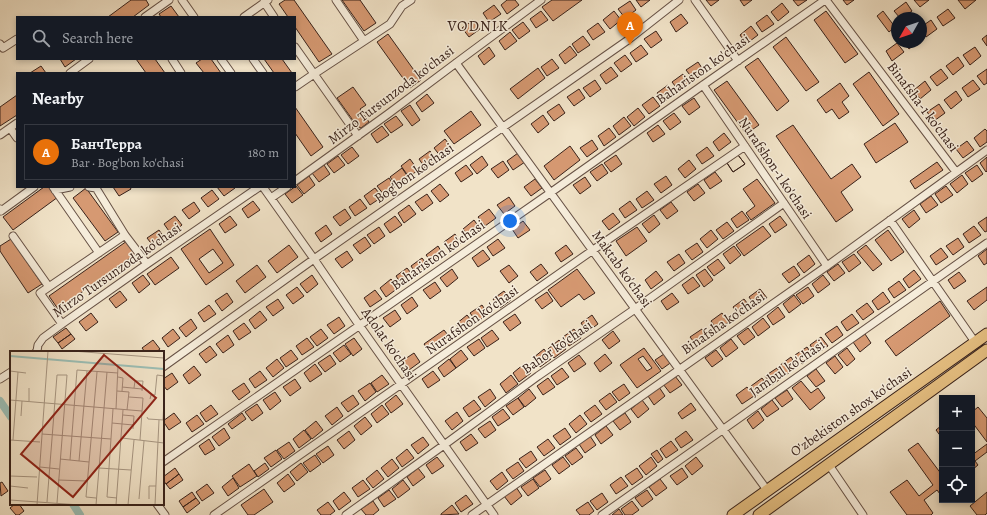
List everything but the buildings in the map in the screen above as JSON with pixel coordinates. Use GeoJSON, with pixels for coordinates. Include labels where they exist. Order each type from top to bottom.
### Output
{"type":"FeatureCollection","features":[{"type":"Feature","properties":{"kind":"main road","name":"O'zbekiston shox ko'chasi"},"geometry":{"type":"LineString","coordinates":[[732,515],[987,334]]}},
{"type":"Feature","properties":{"kind":"main road","name":"O'zbekiston shox ko'chasi"},"geometry":{"type":"LineString","coordinates":[[759,515],[987,350]]}},
{"type":"Feature","properties":{"kind":"street"},"geometry":{"type":"LineString","coordinates":[[146,16],[169,0]]}},
{"type":"Feature","properties":{"kind":"street"},"geometry":{"type":"LineString","coordinates":[[182,0],[193,16]]}},
{"type":"Feature","properties":{"kind":"street"},"geometry":{"type":"LineString","coordinates":[[336,0],[364,41]]}},
{"type":"Feature","properties":{"kind":"street"},"geometry":{"type":"LineString","coordinates":[[296,87],[390,24],[400,3],[410,0]]}},
{"type":"Feature","properties":{"kind":"street","name":"Mirzo Tursunzoda ko'chasi"},"geometry":{"type":"LineString","coordinates":[[296,180],[541,0]]}},
{"type":"Feature","properties":{"kind":"street","name":"Bog'bon ko'chasi"},"geometry":{"type":"LineString","coordinates":[[164,366],[314,259],[628,40],[679,0]]}},
{"type":"Feature","properties":{"kind":"street"},"geometry":{"type":"LineString","coordinates":[[694,0],[738,61]]}},
{"type":"Feature","properties":{"kind":"street","name":"Bahariston ko'chasi"},"geometry":{"type":"LineString","coordinates":[[164,461],[825,0]]}},
{"type":"Feature","properties":{"kind":"street","name":"Binafsha-1 ko'chasi"},"geometry":{"type":"LineString","coordinates":[[825,0],[956,172]]}},
{"type":"Feature","properties":{"kind":"street"},"geometry":{"type":"LineString","coordinates":[[245,16],[266,1],[274,16]]}},
{"type":"Feature","properties":{"kind":"street"},"geometry":{"type":"LineString","coordinates":[[0,44],[3,48],[16,40]]}},
{"type":"Feature","properties":{"kind":"street"},"geometry":{"type":"LineString","coordinates":[[296,48],[358,136]]}},
{"type":"Feature","properties":{"kind":"street"},"geometry":{"type":"LineString","coordinates":[[71,72],[88,60]]}},
{"type":"Feature","properties":{"kind":"street"},"geometry":{"type":"LineString","coordinates":[[173,60],[181,72]]}},
{"type":"Feature","properties":{"kind":"street"},"geometry":{"type":"LineString","coordinates":[[222,60],[230,72]]}},
{"type":"Feature","properties":{"kind":"street"},"geometry":{"type":"LineString","coordinates":[[254,60],[262,72]]}},
{"type":"Feature","properties":{"kind":"street","name":"Maktab ko'chasi"},"geometry":{"type":"LineString","coordinates":[[456,63],[767,490]]}},
{"type":"Feature","properties":{"kind":"street","name":"Nurafshon-1 ko'chasi"},"geometry":{"type":"LineString","coordinates":[[703,85],[827,266]]}},
{"type":"Feature","properties":{"kind":"street"},"geometry":{"type":"LineString","coordinates":[[0,135],[16,124]]}},
{"type":"Feature","properties":{"kind":"street"},"geometry":{"type":"LineString","coordinates":[[10,128],[16,137]]}},
{"type":"Feature","properties":{"kind":"street","name":"Nurafshon ko'chasi"},"geometry":{"type":"LineString","coordinates":[[214,515],[593,250],[745,146]]}},
{"type":"Feature","properties":{"kind":"street","name":"Binafsha ko'chasi"},"geometry":{"type":"LineString","coordinates":[[472,515],[827,266],[987,150]]}},
{"type":"Feature","properties":{"kind":"street"},"geometry":{"type":"LineString","coordinates":[[0,210],[33,188]]}},
{"type":"Feature","properties":{"kind":"street"},"geometry":{"type":"LineString","coordinates":[[95,188],[125,235],[147,264]]}},
{"type":"Feature","properties":{"kind":"street","name":"Mirzo Tursunzoda ko'chasi"},"geometry":{"type":"LineString","coordinates":[[37,351],[38,344],[43,338],[258,188]]}},
{"type":"Feature","properties":{"kind":"street","name":"Adolat ko'chasi"},"geometry":{"type":"LineString","coordinates":[[264,188],[494,515]]}},
{"type":"Feature","properties":{"kind":"street"},"geometry":{"type":"LineString","coordinates":[[271,198],[286,188]]}},
{"type":"Feature","properties":{"kind":"street"},"geometry":{"type":"LineString","coordinates":[[54,189],[99,253]]}},
{"type":"Feature","properties":{"kind":"street","name":"Bahor ko'chasi"},"geometry":{"type":"LineString","coordinates":[[346,515],[538,376],[784,203]]}},
{"type":"Feature","properties":{"kind":"street"},"geometry":{"type":"LineString","coordinates":[[890,220],[975,342]]}},
{"type":"Feature","properties":{"kind":"street"},"geometry":{"type":"LineString","coordinates":[[62,324],[40,293],[125,235]]}},
{"type":"Feature","properties":{"kind":"street"},"geometry":{"type":"LineString","coordinates":[[13,236],[49,287]]}},
{"type":"Feature","properties":{"kind":"street","name":"Jambul ko'chasi"},"geometry":{"type":"LineString","coordinates":[[602,515],[987,243]]}},
{"type":"Feature","properties":{"kind":"street"},"geometry":{"type":"LineString","coordinates":[[0,379],[10,373]]}},
{"type":"Feature","properties":{"kind":"street"},"geometry":{"type":"LineString","coordinates":[[829,465],[863,515]]}},
{"type":"Feature","properties":{"kind":"street"},"geometry":{"type":"LineString","coordinates":[[158,505],[165,515]]}},
{"type":"Feature","properties":{"kind":"waterway"},"geometry":{"type":"LineString","coordinates":[[0,401],[10,416]]}},
{"type":"Feature","properties":{"kind":"waterway"},"geometry":{"type":"LineString","coordinates":[[74,505],[80,515]]}},
{"type":"Feature","properties":{"kind":"place","name":"БанчТерра"},"geometry":{"type":"Point","coordinates":[630,45]}},
{"type":"Feature","properties":{"kind":"district","name":"VODNIK"},"geometry":{"type":"Point","coordinates":[478,26]}}]}
